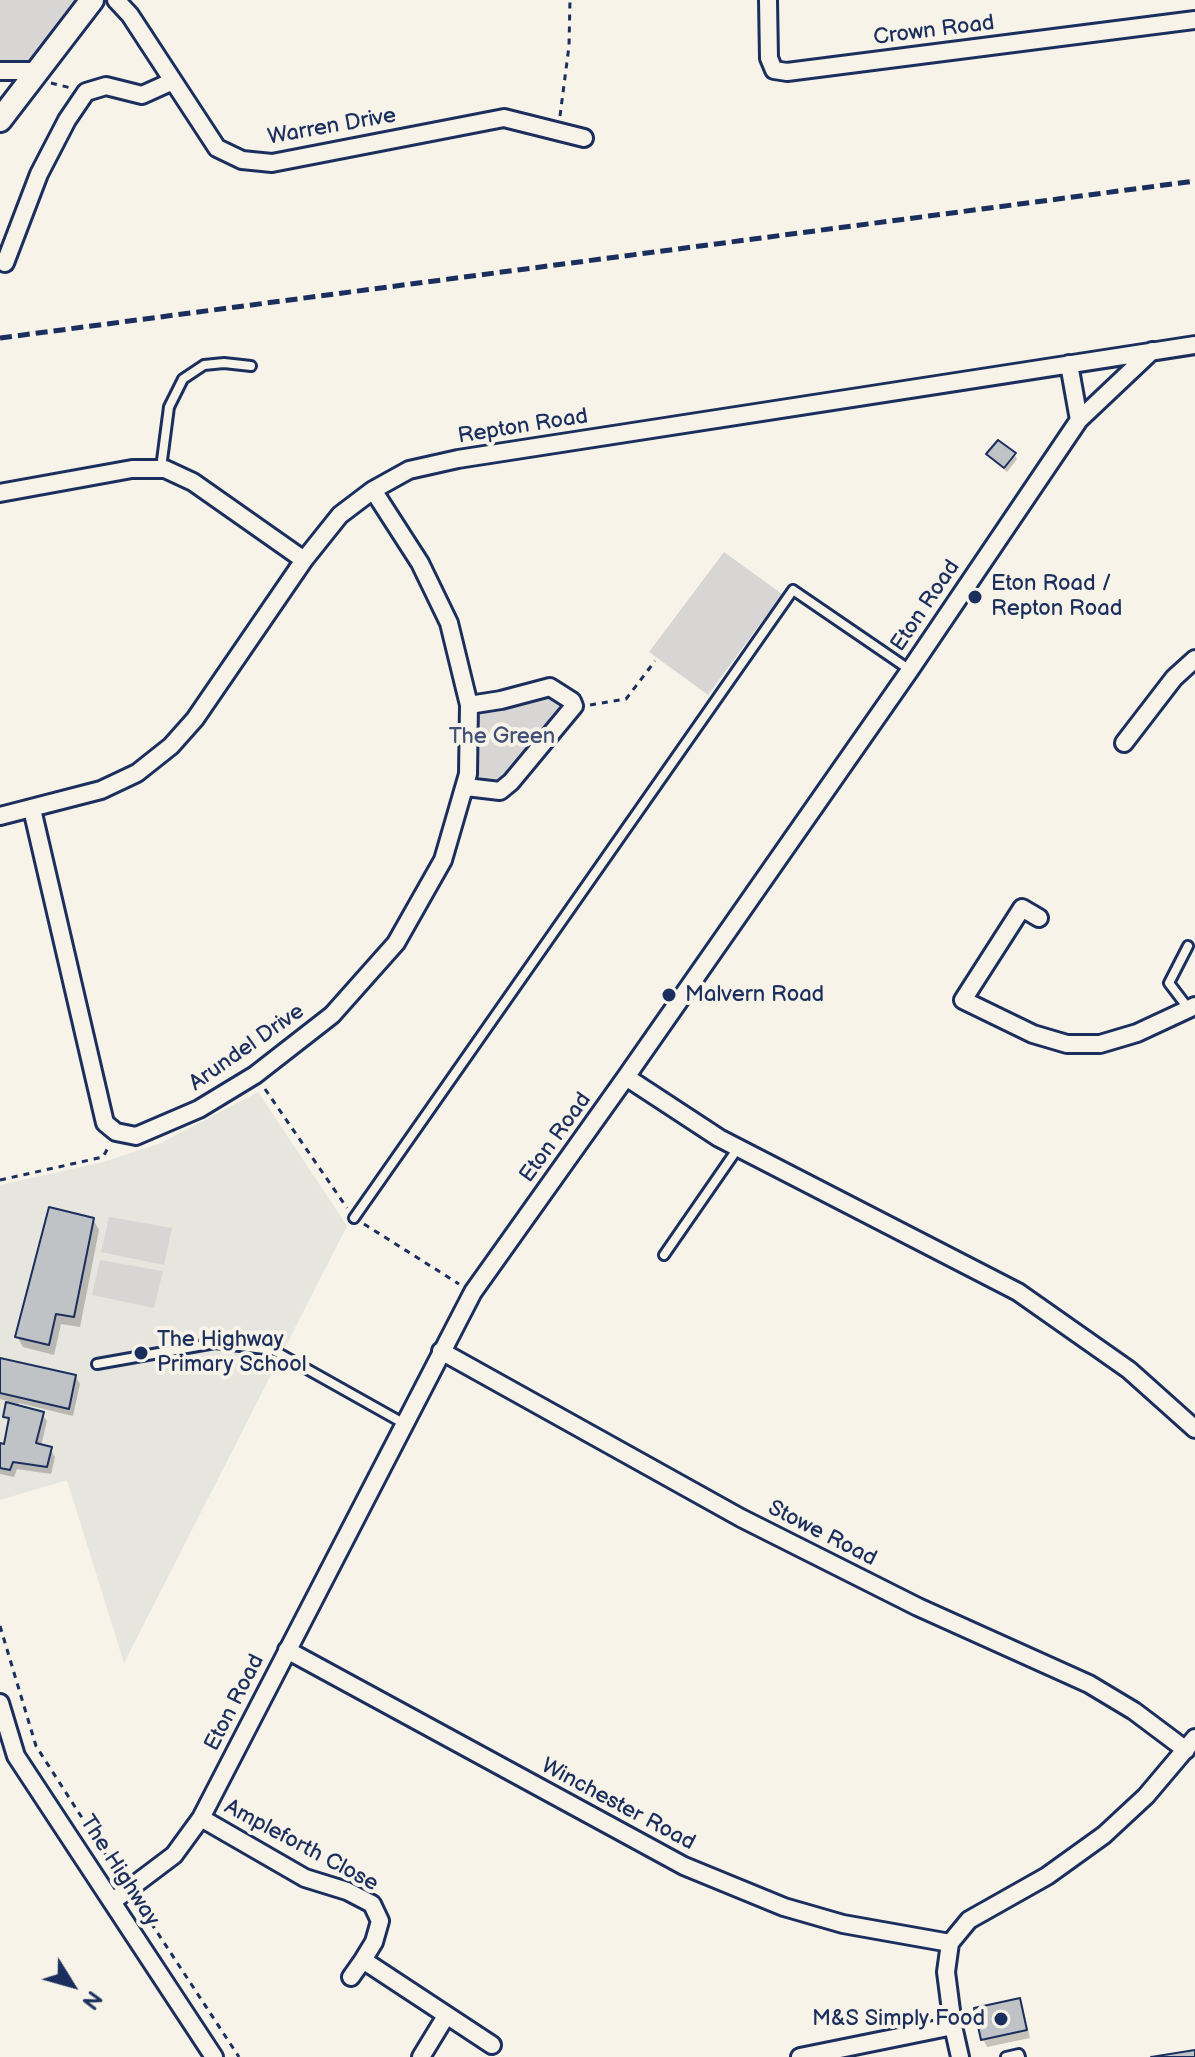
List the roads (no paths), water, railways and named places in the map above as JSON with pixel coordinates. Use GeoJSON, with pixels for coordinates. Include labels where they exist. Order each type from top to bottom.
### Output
{"type":"FeatureCollection","features":[{"type":"Feature","properties":{"kind":"street"},"geometry":{"type":"LineString","coordinates":[[0,120],[92,0]]}},
{"type":"Feature","properties":{"kind":"street","name":"Warren Drive"},"geometry":{"type":"LineString","coordinates":[[116,0],[130,15],[217,148],[242,160],[272,163],[504,118],[584,138]]}},
{"type":"Feature","properties":{"kind":"street","name":"Crown Road"},"geometry":{"type":"LineString","coordinates":[[768,0],[769,58],[774,70],[787,72],[1195,20]]}},
{"type":"Feature","properties":{"kind":"street"},"geometry":{"type":"LineString","coordinates":[[0,71],[34,74]]}},
{"type":"Feature","properties":{"kind":"street"},"geometry":{"type":"LineString","coordinates":[[5,263],[39,174],[67,120],[86,92],[106,86],[142,95],[173,81]]}},
{"type":"Feature","properties":{"kind":"street","name":"Repton Road"},"geometry":{"type":"LineString","coordinates":[[0,816],[101,790],[137,773],[171,746],[195,719],[304,560],[340,515],[373,490],[409,470],[458,459],[1195,345]]}},
{"type":"Feature","properties":{"kind":"street","name":"Eton Road"},"geometry":{"type":"LineString","coordinates":[[113,1901],[174,1855],[201,1818],[473,1292],[910,670],[1079,420],[1152,351]]}},
{"type":"Feature","properties":{"kind":"street"},"geometry":{"type":"LineString","coordinates":[[1069,364],[1079,420]]}},
{"type":"Feature","properties":{"kind":"street"},"geometry":{"type":"LineString","coordinates":[[0,493],[132,469],[161,469],[193,482],[304,560]]}},
{"type":"Feature","properties":{"kind":"street","name":"Arundel Drive"},"geometry":{"type":"LineString","coordinates":[[32,809],[105,1123],[116,1132],[136,1136],[199,1109],[255,1075],[332,1015],[396,943],[443,860],[466,787],[469,705],[449,623],[420,563],[373,490]]}},
{"type":"Feature","properties":{"kind":"street"},"geometry":{"type":"LineString","coordinates":[[1124,743],[1174,678],[1195,659]]}},
{"type":"Feature","properties":{"kind":"street"},"geometry":{"type":"LineString","coordinates":[[466,787],[500,791],[574,706],[572,701],[550,687],[469,705]]}},
{"type":"Feature","properties":{"kind":"street"},"geometry":{"type":"LineString","coordinates":[[1039,918],[1022,908],[963,1000],[1033,1034],[1067,1044],[1100,1044],[1137,1033],[1192,1008]]}},
{"type":"Feature","properties":{"kind":"street"},"geometry":{"type":"LineString","coordinates":[[626,1077],[738,1147],[1018,1292],[1129,1370],[1195,1429]]}},
{"type":"Feature","properties":{"kind":"street","name":"Stowe Road"},"geometry":{"type":"LineString","coordinates":[[441,1351],[755,1525],[918,1607],[1089,1684],[1190,1744]]}},
{"type":"Feature","properties":{"kind":"street","name":"Winchester Road"},"geometry":{"type":"LineString","coordinates":[[287,1650],[684,1866],[784,1907],[843,1924],[950,1943]]}},
{"type":"Feature","properties":{"kind":"street","name":"The Highway"},"geometry":{"type":"LineString","coordinates":[[0,1703],[16,1756],[214,2057]]}},
{"type":"Feature","properties":{"kind":"street"},"geometry":{"type":"LineString","coordinates":[[960,2057],[946,1972],[950,1943],[969,1920],[1047,1876],[1104,1835],[1146,1796],[1190,1744]]}},
{"type":"Feature","properties":{"kind":"street","name":"Ampleforth Close"},"geometry":{"type":"LineString","coordinates":[[201,1818],[305,1878],[347,1891],[372,1904],[380,1921],[374,1942],[351,1977]]}},
{"type":"Feature","properties":{"kind":"street"},"geometry":{"type":"LineString","coordinates":[[363,1960],[492,2045]]}},
{"type":"Feature","properties":{"kind":"street"},"geometry":{"type":"LineString","coordinates":[[421,2057],[446,2016]]}},
{"type":"Feature","properties":{"kind":"street"},"geometry":{"type":"LineString","coordinates":[[800,2057],[832,2054],[953,2026]]}},
{"type":"Feature","properties":{"kind":"lane"},"geometry":{"type":"LineString","coordinates":[[161,469],[169,407],[183,379],[204,365],[224,363],[251,366]]}},
{"type":"Feature","properties":{"kind":"lane"},"geometry":{"type":"LineString","coordinates":[[354,1218],[793,590],[910,670]]}},
{"type":"Feature","properties":{"kind":"lane"},"geometry":{"type":"LineString","coordinates":[[1188,946],[1169,983],[1192,1008]]}},
{"type":"Feature","properties":{"kind":"lane"},"geometry":{"type":"LineString","coordinates":[[664,1255],[738,1147]]}},
{"type":"Feature","properties":{"kind":"lane"},"geometry":{"type":"LineString","coordinates":[[97,1364],[215,1343],[273,1350],[403,1423]]}},
{"type":"Feature","properties":{"kind":"lane"},"geometry":{"type":"LineString","coordinates":[[1006,2057],[1019,2054],[1020,2057]]}},
{"type":"Feature","properties":{"kind":"railway"},"geometry":{"type":"LineString","coordinates":[[0,338],[1195,181]]}},
{"type":"Feature","properties":{"kind":"place","name":"Eton Road / Repton Road"},"geometry":{"type":"Point","coordinates":[975,597]}},
{"type":"Feature","properties":{"kind":"place","name":"Malvern Road"},"geometry":{"type":"Point","coordinates":[669,995]}},
{"type":"Feature","properties":{"kind":"place","name":"The Highway Primary School"},"geometry":{"type":"Point","coordinates":[141,1353]}},
{"type":"Feature","properties":{"kind":"place","name":"M&S Simply Food"},"geometry":{"type":"Point","coordinates":[1001,2019]}},
{"type":"Feature","properties":{"kind":"park label","name":"The Green"},"geometry":{"type":"Point","coordinates":[502,737]}}]}
